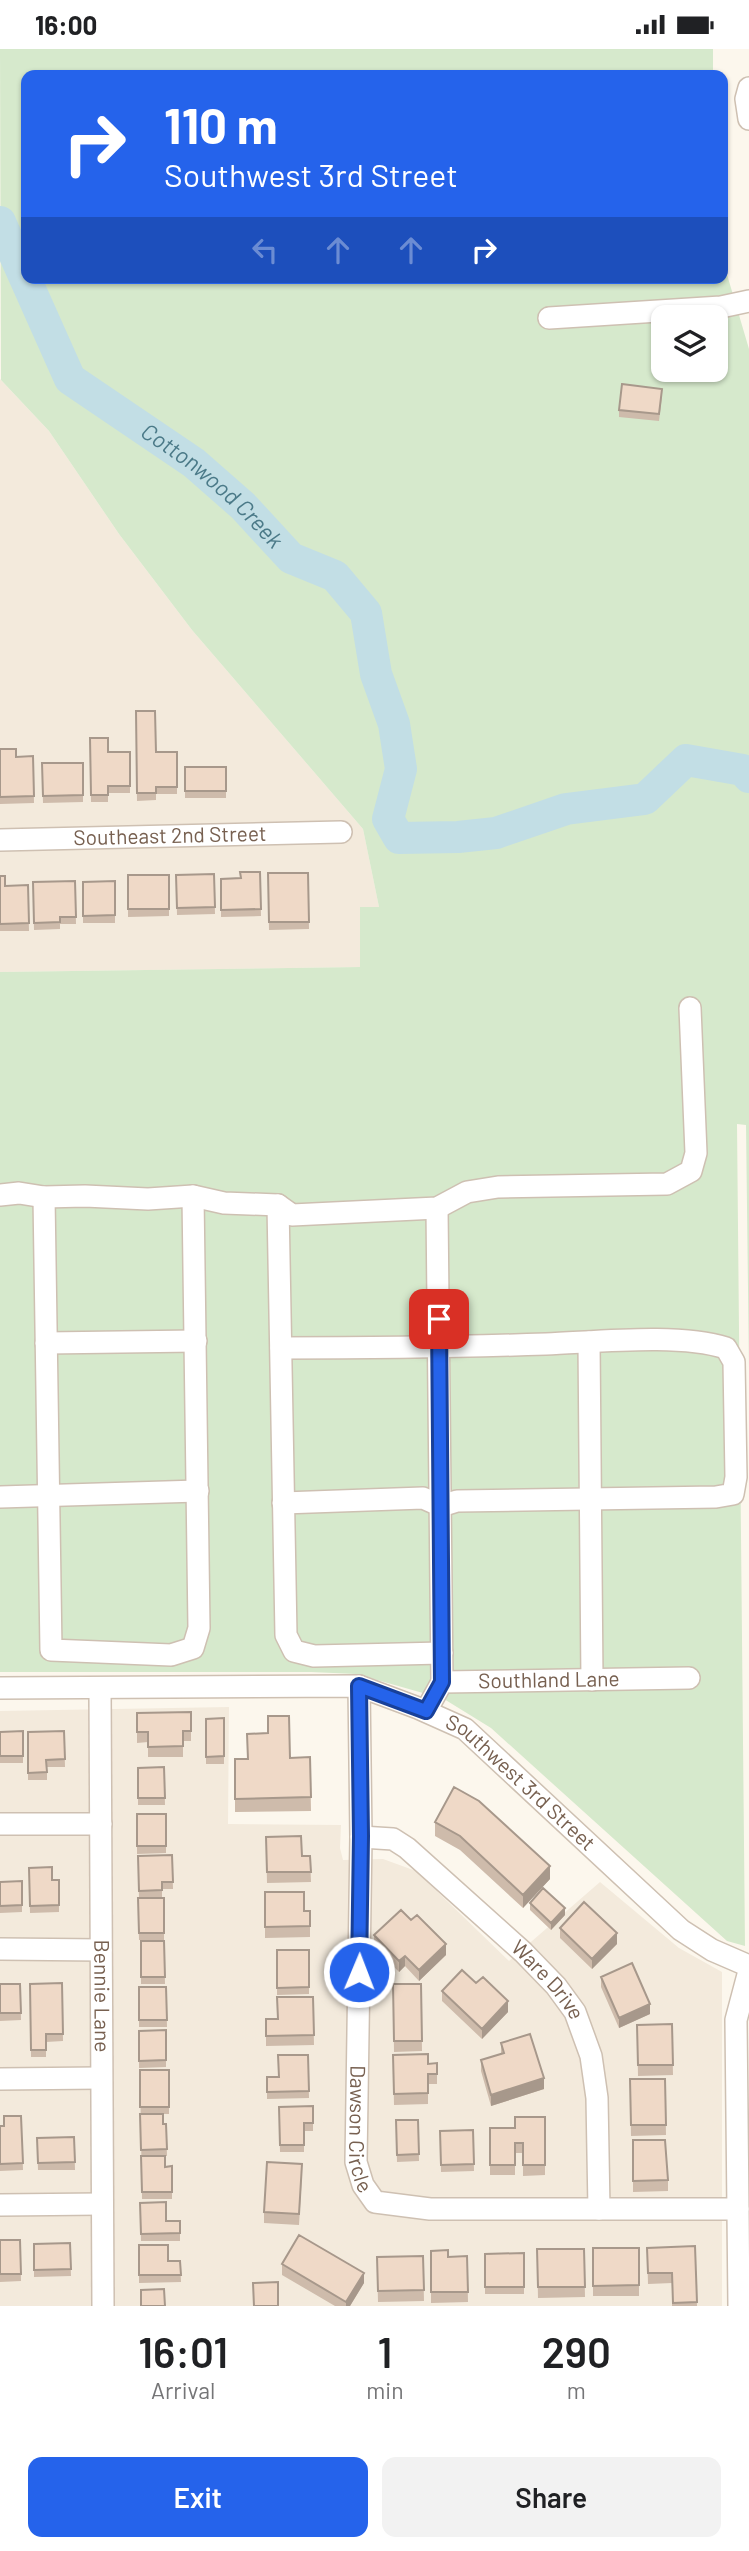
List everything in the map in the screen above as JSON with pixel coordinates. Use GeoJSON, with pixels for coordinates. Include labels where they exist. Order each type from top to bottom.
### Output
{"type":"FeatureCollection","features":[{"type":"Feature","properties":{"kind":"street"},"geometry":{"type":"LineString","coordinates":[[749,88],[746,99],[749,119]]}},
{"type":"Feature","properties":{"kind":"street"},"geometry":{"type":"LineString","coordinates":[[549,318],[721,307],[749,301]]}},
{"type":"Feature","properties":{"kind":"street","name":"Southeast 2nd Street"},"geometry":{"type":"LineString","coordinates":[[0,840],[341,832]]}},
{"type":"Feature","properties":{"kind":"street"},"geometry":{"type":"LineString","coordinates":[[0,1195],[19,1193],[44,1197],[148,1199],[193,1196],[223,1203],[278,1205],[292,1215],[437,1208],[467,1192],[477,1190],[554,1185],[667,1184],[691,1171],[696,1153],[690,1008]]}},
{"type":"Feature","properties":{"kind":"street"},"geometry":{"type":"LineString","coordinates":[[44,1197],[51,1650],[171,1655],[194,1647],[199,1628],[193,1196]]}},
{"type":"Feature","properties":{"kind":"street"},"geometry":{"type":"LineString","coordinates":[[278,1205],[286,1635],[294,1651],[314,1657],[442,1653]]}},
{"type":"Feature","properties":{"kind":"street"},"geometry":{"type":"LineString","coordinates":[[426,1711],[442,1682],[437,1208]]}},
{"type":"Feature","properties":{"kind":"street"},"geometry":{"type":"LineString","coordinates":[[281,1348],[439,1347],[645,1340],[709,1342],[726,1348],[734,1362],[736,1465],[733,1494],[716,1497],[457,1501],[440,1506],[423,1498],[284,1503]]}},
{"type":"Feature","properties":{"kind":"street"},"geometry":{"type":"LineString","coordinates":[[46,1343],[195,1341]]}},
{"type":"Feature","properties":{"kind":"street"},"geometry":{"type":"LineString","coordinates":[[589,1342],[592,1680]]}},
{"type":"Feature","properties":{"kind":"street"},"geometry":{"type":"LineString","coordinates":[[0,1497],[198,1491]]}},
{"type":"Feature","properties":{"kind":"street"},"geometry":{"type":"LineString","coordinates":[[125,1654],[125,1687]]}},
{"type":"Feature","properties":{"kind":"street","name":"Southland Lane"},"geometry":{"type":"LineString","coordinates":[[442,1682],[689,1678]]}},
{"type":"Feature","properties":{"kind":"street","name":"Southwest 3rd Street"},"geometry":{"type":"LineString","coordinates":[[0,1688],[359,1686],[426,1711],[465,1729],[681,1930],[712,1950],[749,1968]]}},
{"type":"Feature","properties":{"kind":"street","name":"Dawson Circle"},"geometry":{"type":"LineString","coordinates":[[359,1686],[361,1836],[356,2162],[363,2185],[375,2202],[430,2209],[738,2209]]}},
{"type":"Feature","properties":{"kind":"street","name":"Bennie Lane"},"geometry":{"type":"LineString","coordinates":[[100,1688],[103,2306]]}},
{"type":"Feature","properties":{"kind":"street"},"geometry":{"type":"LineString","coordinates":[[0,1825],[101,1824]]}},
{"type":"Feature","properties":{"kind":"street","name":"Ware Drive"},"geometry":{"type":"LineString","coordinates":[[361,1836],[393,1839],[407,1848],[523,1952],[556,1986],[575,2012],[591,2056],[597,2098],[599,2209]]}},
{"type":"Feature","properties":{"kind":"street"},"geometry":{"type":"LineString","coordinates":[[0,1949],[101,1950]]}},
{"type":"Feature","properties":{"kind":"street"},"geometry":{"type":"LineString","coordinates":[[739,2306],[736,2020],[749,1968]]}},
{"type":"Feature","properties":{"kind":"street"},"geometry":{"type":"LineString","coordinates":[[0,2079],[101,2078]]}},
{"type":"Feature","properties":{"kind":"street"},"geometry":{"type":"LineString","coordinates":[[0,2205],[102,2204]]}},
{"type":"Feature","properties":{"kind":"shaded area"},"geometry":{"type":"Polygon","coordinates":[[[0,379],[49,431],[119,534],[192,630],[363,829],[379,907],[360,908],[360,967],[0,972],[0,379]]]}},
{"type":"Feature","properties":{"kind":"shaded area"},"geometry":{"type":"Polygon","coordinates":[[[229,1707],[228,1824],[341,1825],[340,1848],[343,1860],[383,1859],[416,1871],[509,1961],[600,1882],[679,1948],[722,1972],[722,2306],[0,2306],[0,1711],[229,1707]]]}},
{"type":"Feature","properties":{"kind":"green space"},"geometry":{"type":"Polygon","coordinates":[[[0,49],[713,49],[713,70],[21,70],[21,284],[728,284],[728,278],[749,349],[749,1370],[746,1125],[737,1124],[745,1946],[727,1941],[491,1728],[444,1699],[356,1674],[0,1672],[0,972],[360,967],[360,907],[379,907],[363,829],[192,630],[119,534],[49,431],[1,380],[0,49]]]}},
{"type":"Feature","properties":{"kind":"building"},"geometry":{"type":"Polygon","coordinates":[[[622,384],[662,389],[659,414],[619,410],[622,384]]]}},
{"type":"Feature","properties":{"kind":"building"},"geometry":{"type":"Polygon","coordinates":[[[136,711],[155,711],[156,752],[177,752],[177,787],[156,787],[156,793],[137,793],[136,711]]]}},
{"type":"Feature","properties":{"kind":"building"},"geometry":{"type":"Polygon","coordinates":[[[90,738],[108,738],[108,752],[130,752],[130,786],[108,786],[108,795],[91,795],[90,738]]]}},
{"type":"Feature","properties":{"kind":"building"},"geometry":{"type":"Polygon","coordinates":[[[0,749],[16,749],[16,757],[33,756],[34,796],[0,797],[0,749]]]}},
{"type":"Feature","properties":{"kind":"building"},"geometry":{"type":"Polygon","coordinates":[[[42,763],[83,763],[83,795],[43,796],[42,763]]]}},
{"type":"Feature","properties":{"kind":"building"},"geometry":{"type":"Polygon","coordinates":[[[185,767],[226,767],[226,791],[185,791],[185,767]]]}},
{"type":"Feature","properties":{"kind":"building"},"geometry":{"type":"Polygon","coordinates":[[[240,872],[260,872],[261,909],[221,910],[221,879],[241,878],[240,872]]]}},
{"type":"Feature","properties":{"kind":"building"},"geometry":{"type":"Polygon","coordinates":[[[268,873],[308,873],[309,922],[269,922],[268,873]]]}},
{"type":"Feature","properties":{"kind":"building"},"geometry":{"type":"Polygon","coordinates":[[[214,874],[215,907],[177,908],[176,875],[214,874]]]}},
{"type":"Feature","properties":{"kind":"building"},"geometry":{"type":"Polygon","coordinates":[[[128,875],[169,875],[169,909],[128,909],[128,875]]]}},
{"type":"Feature","properties":{"kind":"building"},"geometry":{"type":"Polygon","coordinates":[[[0,876],[5,876],[5,886],[28,885],[29,923],[0,924],[0,876]]]}},
{"type":"Feature","properties":{"kind":"building"},"geometry":{"type":"Polygon","coordinates":[[[75,881],[76,917],[60,917],[60,922],[34,923],[33,882],[75,881]]]}},
{"type":"Feature","properties":{"kind":"building"},"geometry":{"type":"Polygon","coordinates":[[[115,881],[115,915],[83,916],[83,882],[115,881]]]}},
{"type":"Feature","properties":{"kind":"building"},"geometry":{"type":"Polygon","coordinates":[[[191,1712],[191,1731],[183,1731],[183,1746],[148,1747],[148,1732],[137,1732],[137,1713],[191,1712]]]}},
{"type":"Feature","properties":{"kind":"building"},"geometry":{"type":"Polygon","coordinates":[[[268,1716],[289,1716],[290,1758],[310,1757],[311,1797],[235,1799],[235,1759],[248,1759],[247,1734],[268,1733],[268,1716]]]}},
{"type":"Feature","properties":{"kind":"building"},"geometry":{"type":"Polygon","coordinates":[[[224,1718],[224,1756],[206,1757],[206,1719],[224,1718]]]}},
{"type":"Feature","properties":{"kind":"building"},"geometry":{"type":"Polygon","coordinates":[[[23,1731],[23,1756],[0,1756],[0,1732],[23,1731]]]}},
{"type":"Feature","properties":{"kind":"building"},"geometry":{"type":"Polygon","coordinates":[[[64,1731],[65,1759],[46,1760],[47,1772],[28,1773],[28,1732],[64,1731]]]}},
{"type":"Feature","properties":{"kind":"building"},"geometry":{"type":"Polygon","coordinates":[[[164,1767],[165,1798],[138,1798],[138,1768],[164,1767]]]}},
{"type":"Feature","properties":{"kind":"building"},"geometry":{"type":"Polygon","coordinates":[[[454,1787],[479,1801],[550,1866],[523,1895],[460,1836],[435,1822],[454,1787]]]}},
{"type":"Feature","properties":{"kind":"building"},"geometry":{"type":"Polygon","coordinates":[[[137,1814],[166,1814],[166,1846],[137,1846],[137,1814]]]}},
{"type":"Feature","properties":{"kind":"building"},"geometry":{"type":"Polygon","coordinates":[[[301,1836],[302,1856],[310,1856],[311,1872],[267,1872],[266,1837],[301,1836]]]}},
{"type":"Feature","properties":{"kind":"building"},"geometry":{"type":"Polygon","coordinates":[[[172,1855],[173,1882],[162,1882],[162,1890],[139,1891],[138,1856],[172,1855]]]}},
{"type":"Feature","properties":{"kind":"building"},"geometry":{"type":"Polygon","coordinates":[[[52,1867],[52,1880],[59,1880],[59,1905],[30,1906],[29,1868],[52,1867]]]}},
{"type":"Feature","properties":{"kind":"building"},"geometry":{"type":"Polygon","coordinates":[[[22,1881],[22,1905],[0,1906],[0,1882],[22,1881]]]}},
{"type":"Feature","properties":{"kind":"building"},"geometry":{"type":"Polygon","coordinates":[[[543,1888],[565,1908],[551,1923],[530,1903],[543,1888]]]}},
{"type":"Feature","properties":{"kind":"building"},"geometry":{"type":"Polygon","coordinates":[[[265,1892],[304,1892],[304,1911],[310,1911],[310,1926],[265,1927],[265,1892]]]}},
{"type":"Feature","properties":{"kind":"building"},"geometry":{"type":"Polygon","coordinates":[[[138,1898],[164,1898],[164,1933],[139,1933],[138,1898]]]}},
{"type":"Feature","properties":{"kind":"building"},"geometry":{"type":"Polygon","coordinates":[[[584,1902],[617,1933],[592,1959],[560,1928],[584,1902]]]}},
{"type":"Feature","properties":{"kind":"building"},"geometry":{"type":"Polygon","coordinates":[[[401,1910],[411,1920],[417,1915],[446,1944],[419,1970],[405,1956],[399,1961],[374,1935],[401,1910]]]}},
{"type":"Feature","properties":{"kind":"building"},"geometry":{"type":"Polygon","coordinates":[[[141,1941],[164,1941],[165,1977],[141,1977],[141,1941]]]}},
{"type":"Feature","properties":{"kind":"building"},"geometry":{"type":"Polygon","coordinates":[[[277,1950],[309,1950],[309,1987],[277,1988],[277,1950]]]}},
{"type":"Feature","properties":{"kind":"building"},"geometry":{"type":"Polygon","coordinates":[[[632,1963],[650,2004],[619,2018],[601,1977],[632,1963]]]}},
{"type":"Feature","properties":{"kind":"building"},"geometry":{"type":"Polygon","coordinates":[[[462,1970],[476,1983],[483,1977],[508,2001],[482,2029],[442,1991],[462,1970]]]}},
{"type":"Feature","properties":{"kind":"building"},"geometry":{"type":"Polygon","coordinates":[[[62,1983],[63,2034],[46,2034],[46,2050],[31,2050],[30,1984],[62,1983]]]}},
{"type":"Feature","properties":{"kind":"building"},"geometry":{"type":"Polygon","coordinates":[[[0,1984],[20,1984],[21,2013],[0,2013],[0,1984]]]}},
{"type":"Feature","properties":{"kind":"building"},"geometry":{"type":"Polygon","coordinates":[[[393,1984],[421,1984],[422,2041],[394,2041],[393,1984]]]}},
{"type":"Feature","properties":{"kind":"building"},"geometry":{"type":"Polygon","coordinates":[[[139,1987],[166,1987],[167,2020],[139,2020],[139,1987]]]}},
{"type":"Feature","properties":{"kind":"building"},"geometry":{"type":"Polygon","coordinates":[[[277,1997],[313,1997],[314,2035],[266,2036],[266,2019],[278,2019],[277,1997]]]}},
{"type":"Feature","properties":{"kind":"building"},"geometry":{"type":"Polygon","coordinates":[[[672,2024],[673,2065],[638,2065],[637,2025],[672,2024]]]}},
{"type":"Feature","properties":{"kind":"building"},"geometry":{"type":"Polygon","coordinates":[[[166,2030],[166,2060],[139,2061],[139,2031],[166,2030]]]}},
{"type":"Feature","properties":{"kind":"building"},"geometry":{"type":"Polygon","coordinates":[[[530,2034],[544,2078],[491,2095],[481,2060],[504,2053],[501,2043],[530,2034]]]}},
{"type":"Feature","properties":{"kind":"building"},"geometry":{"type":"Polygon","coordinates":[[[428,2054],[428,2064],[437,2063],[437,2074],[428,2074],[428,2093],[394,2094],[393,2055],[428,2054]]]}},
{"type":"Feature","properties":{"kind":"building"},"geometry":{"type":"Polygon","coordinates":[[[278,2055],[308,2055],[309,2091],[267,2092],[267,2077],[279,2077],[278,2055]]]}},
{"type":"Feature","properties":{"kind":"building"},"geometry":{"type":"Polygon","coordinates":[[[140,2070],[169,2070],[169,2107],[140,2107],[140,2070]]]}},
{"type":"Feature","properties":{"kind":"building"},"geometry":{"type":"Polygon","coordinates":[[[630,2079],[665,2079],[666,2125],[631,2125],[630,2079]]]}},
{"type":"Feature","properties":{"kind":"building"},"geometry":{"type":"Polygon","coordinates":[[[313,2106],[313,2123],[304,2123],[304,2145],[280,2145],[279,2107],[313,2106]]]}},
{"type":"Feature","properties":{"kind":"building"},"geometry":{"type":"Polygon","coordinates":[[[140,2114],[163,2114],[167,2149],[141,2150],[140,2114]]]}},
{"type":"Feature","properties":{"kind":"building"},"geometry":{"type":"Polygon","coordinates":[[[4,2116],[21,2116],[23,2163],[0,2164],[0,2126],[4,2126],[4,2116]]]}},
{"type":"Feature","properties":{"kind":"building"},"geometry":{"type":"Polygon","coordinates":[[[515,2117],[545,2117],[545,2165],[523,2165],[523,2143],[515,2143],[515,2165],[490,2165],[490,2128],[515,2128],[515,2117]]]}},
{"type":"Feature","properties":{"kind":"building"},"geometry":{"type":"Polygon","coordinates":[[[396,2120],[418,2120],[419,2154],[397,2155],[396,2120]]]}},
{"type":"Feature","properties":{"kind":"building"},"geometry":{"type":"Polygon","coordinates":[[[473,2130],[474,2164],[441,2165],[440,2131],[473,2130]]]}},
{"type":"Feature","properties":{"kind":"building"},"geometry":{"type":"Polygon","coordinates":[[[74,2137],[75,2162],[38,2163],[37,2138],[74,2137]]]}},
{"type":"Feature","properties":{"kind":"building"},"geometry":{"type":"Polygon","coordinates":[[[633,2140],[665,2140],[668,2180],[633,2181],[633,2140]]]}},
{"type":"Feature","properties":{"kind":"building"},"geometry":{"type":"Polygon","coordinates":[[[141,2156],[165,2156],[165,2167],[172,2166],[172,2192],[142,2192],[141,2156]]]}},
{"type":"Feature","properties":{"kind":"building"},"geometry":{"type":"Polygon","coordinates":[[[267,2162],[302,2164],[299,2214],[264,2212],[267,2162]]]}},
{"type":"Feature","properties":{"kind":"building"},"geometry":{"type":"Polygon","coordinates":[[[166,2202],[166,2221],[180,2221],[180,2233],[141,2234],[140,2203],[166,2202]]]}},
{"type":"Feature","properties":{"kind":"building"},"geometry":{"type":"Polygon","coordinates":[[[299,2235],[364,2273],[346,2302],[282,2264],[299,2235]]]}},
{"type":"Feature","properties":{"kind":"building"},"geometry":{"type":"Polygon","coordinates":[[[0,2240],[20,2240],[21,2274],[0,2274],[0,2240]]]}},
{"type":"Feature","properties":{"kind":"building"},"geometry":{"type":"Polygon","coordinates":[[[70,2243],[71,2269],[34,2270],[34,2244],[70,2243]]]}},
{"type":"Feature","properties":{"kind":"building"},"geometry":{"type":"Polygon","coordinates":[[[139,2245],[168,2245],[168,2261],[180,2261],[181,2275],[139,2275],[139,2245]]]}},
{"type":"Feature","properties":{"kind":"building"},"geometry":{"type":"Polygon","coordinates":[[[695,2246],[697,2302],[673,2303],[672,2273],[648,2273],[647,2248],[695,2246]]]}},
{"type":"Feature","properties":{"kind":"building"},"geometry":{"type":"Polygon","coordinates":[[[593,2248],[639,2248],[639,2285],[593,2286],[593,2248]]]}},
{"type":"Feature","properties":{"kind":"building"},"geometry":{"type":"Polygon","coordinates":[[[537,2249],[584,2249],[585,2287],[538,2287],[537,2249]]]}},
{"type":"Feature","properties":{"kind":"building"},"geometry":{"type":"Polygon","coordinates":[[[448,2250],[448,2257],[467,2256],[468,2292],[431,2292],[431,2251],[448,2250]]]}},
{"type":"Feature","properties":{"kind":"building"},"geometry":{"type":"Polygon","coordinates":[[[524,2253],[524,2287],[485,2287],[485,2254],[524,2253]]]}},
{"type":"Feature","properties":{"kind":"building"},"geometry":{"type":"Polygon","coordinates":[[[423,2256],[424,2290],[378,2291],[377,2257],[423,2256]]]}},
{"type":"Feature","properties":{"kind":"building"},"geometry":{"type":"Polygon","coordinates":[[[278,2282],[278,2306],[254,2306],[253,2283],[278,2282]]]}},
{"type":"Feature","properties":{"kind":"building"},"geometry":{"type":"Polygon","coordinates":[[[164,2289],[165,2306],[141,2306],[141,2290],[164,2289]]]}},
{"type":"Feature","properties":{"kind":"waterway","name":"Cottonwood Creek"},"geometry":{"type":"LineString","coordinates":[[0,222],[21,269]]}},
{"type":"Feature","properties":{"kind":"waterway","name":"Cottonwood Creek"},"geometry":{"type":"LineString","coordinates":[[28,284],[70,379],[194,463],[243,506],[291,558],[335,576],[366,613],[376,674],[394,724],[401,769],[388,819],[399,838],[496,833],[566,809],[645,799],[686,760],[743,770],[749,777]]}},
{"type":"Feature","properties":{"kind":"route"},"geometry":{"type":"LineString","coordinates":[[359,1972],[359,1686],[426,1711],[442,1682],[439,1319]]}}]}
